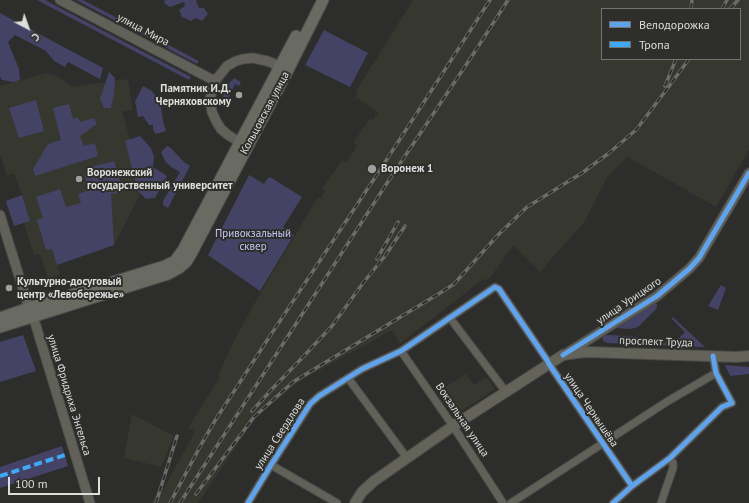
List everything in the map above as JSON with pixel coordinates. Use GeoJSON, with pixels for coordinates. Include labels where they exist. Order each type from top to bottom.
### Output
{"type":"FeatureCollection","features":[{"type":"Feature","properties":{"kind":"main road","name":"Кольцовская улица"},"geometry":{"type":"LineString","coordinates":[[284,68],[315,0]]}},
{"type":"Feature","properties":{"kind":"main road","name":"Кольцовская улица"},"geometry":{"type":"LineString","coordinates":[[0,318],[31,312],[168,274],[186,262],[243,144],[323,0]]}},
{"type":"Feature","properties":{"kind":"main road","name":"Кольцовская улица"},"geometry":{"type":"LineString","coordinates":[[0,327],[31,312]]}},
{"type":"Feature","properties":{"kind":"main road","name":"проспект Труда"},"geometry":{"type":"LineString","coordinates":[[563,356],[588,352],[736,357],[749,356]]}},
{"type":"Feature","properties":{"kind":"main road","name":"улица Урицкого"},"geometry":{"type":"LineString","coordinates":[[355,503],[362,492],[374,481],[406,458],[453,426],[563,356]]}},
{"type":"Feature","properties":{"kind":"street","name":"улица Мира"},"geometry":{"type":"LineString","coordinates":[[60,0],[215,81]]}},
{"type":"Feature","properties":{"kind":"street"},"geometry":{"type":"LineString","coordinates":[[243,144],[221,129],[216,122],[212,112],[210,100],[215,81],[227,66],[243,59],[253,58],[267,61],[284,68]]}},
{"type":"Feature","properties":{"kind":"street","name":"улица Урицкого"},"geometry":{"type":"LineString","coordinates":[[563,356],[657,296],[689,269],[699,258],[749,173]]}},
{"type":"Feature","properties":{"kind":"street","name":"улица Фридриха Энгельса"},"geometry":{"type":"LineString","coordinates":[[0,215],[90,503]]}},
{"type":"Feature","properties":{"kind":"street","name":"улица Свердлова"},"geometry":{"type":"LineString","coordinates":[[248,503],[310,404],[319,396],[362,369],[401,351],[493,289]]}},
{"type":"Feature","properties":{"kind":"street","name":"улица Чернышёва"},"geometry":{"type":"LineString","coordinates":[[493,289],[499,289],[632,486]]}},
{"type":"Feature","properties":{"kind":"street"},"geometry":{"type":"LineString","coordinates":[[450,318],[506,392]]}},
{"type":"Feature","properties":{"kind":"street","name":"Вокзальная улица"},"geometry":{"type":"LineString","coordinates":[[401,351],[453,426],[503,503]]}},
{"type":"Feature","properties":{"kind":"street"},"geometry":{"type":"LineString","coordinates":[[613,503],[632,486],[670,458],[722,407],[732,404],[716,373],[713,356]]}},
{"type":"Feature","properties":{"kind":"street"},"geometry":{"type":"LineString","coordinates":[[511,503],[668,401],[716,373]]}},
{"type":"Feature","properties":{"kind":"street"},"geometry":{"type":"LineString","coordinates":[[348,378],[406,458]]}},
{"type":"Feature","properties":{"kind":"street"},"geometry":{"type":"LineString","coordinates":[[661,503],[673,468],[673,463],[670,458]]}},
{"type":"Feature","properties":{"kind":"street"},"geometry":{"type":"LineString","coordinates":[[271,465],[337,503]]}},
{"type":"Feature","properties":{"kind":"shaded area"},"geometry":{"type":"Polygon","coordinates":[[[413,0],[749,0],[749,150],[716,207],[628,157],[607,177],[585,221],[540,272],[513,246],[489,279],[482,280],[400,344],[392,330],[300,381],[256,417],[198,503],[152,503],[159,488],[164,488],[191,439],[194,431],[188,428],[220,377],[218,375],[236,337],[258,297],[318,197],[321,198],[325,191],[322,189],[342,160],[346,163],[357,146],[353,143],[370,118],[373,120],[378,112],[357,98],[356,100],[354,99],[358,92],[356,91],[413,0]]]}},
{"type":"Feature","properties":{"kind":"shaded area","name":"Воронежский государственный университет"},"geometry":{"type":"Polygon","coordinates":[[[46,73],[57,76],[72,87],[128,79],[133,110],[122,112],[144,187],[114,245],[57,264],[60,275],[48,279],[40,254],[34,255],[24,223],[30,221],[14,173],[7,176],[0,154],[0,86],[46,73]]]}},
{"type":"Feature","properties":{"kind":"shaded area"},"geometry":{"type":"Polygon","coordinates":[[[466,374],[474,385],[486,377],[495,389],[458,413],[442,389],[466,374]]]}},
{"type":"Feature","properties":{"kind":"shaded area"},"geometry":{"type":"Polygon","coordinates":[[[132,414],[174,436],[161,467],[124,458],[132,414]]]}},
{"type":"Feature","properties":{"kind":"green space"},"geometry":{"type":"Polygon","coordinates":[[[37,0],[45,0],[191,77],[189,80],[37,0]]]}},
{"type":"Feature","properties":{"kind":"green space"},"geometry":{"type":"Polygon","coordinates":[[[76,0],[83,0],[199,61],[197,64],[76,0]]]}},
{"type":"Feature","properties":{"kind":"green space"},"geometry":{"type":"Polygon","coordinates":[[[165,0],[197,0],[196,1],[199,8],[204,8],[208,14],[202,21],[196,18],[191,21],[182,17],[179,10],[185,6],[184,2],[170,7],[164,3],[165,0]]]}},
{"type":"Feature","properties":{"kind":"green space"},"geometry":{"type":"Polygon","coordinates":[[[0,13],[103,68],[100,79],[68,62],[65,67],[54,61],[46,51],[15,35],[8,42],[19,69],[20,80],[14,82],[2,80],[0,77],[0,13]]]}},
{"type":"Feature","properties":{"kind":"green space"},"geometry":{"type":"Polygon","coordinates":[[[324,30],[368,53],[350,87],[305,65],[324,30]]]}},
{"type":"Feature","properties":{"kind":"green space"},"geometry":{"type":"Polygon","coordinates":[[[109,72],[115,78],[114,94],[111,108],[104,108],[100,99],[109,72]]]}},
{"type":"Feature","properties":{"kind":"green space"},"geometry":{"type":"Polygon","coordinates":[[[234,78],[241,82],[239,86],[235,84],[229,97],[232,99],[231,103],[222,99],[227,86],[234,78]]]}},
{"type":"Feature","properties":{"kind":"green space"},"geometry":{"type":"Polygon","coordinates":[[[143,86],[152,91],[160,101],[166,131],[156,134],[153,130],[153,125],[149,125],[143,116],[138,117],[135,101],[143,86]]]}},
{"type":"Feature","properties":{"kind":"green space"},"geometry":{"type":"Polygon","coordinates":[[[36,100],[44,131],[19,138],[9,108],[36,100]]]}},
{"type":"Feature","properties":{"kind":"green space"},"geometry":{"type":"Polygon","coordinates":[[[69,104],[73,119],[78,117],[80,122],[94,118],[97,124],[80,136],[84,146],[95,143],[98,156],[35,176],[33,169],[48,144],[61,140],[53,108],[69,104]]]}},
{"type":"Feature","properties":{"kind":"green space"},"geometry":{"type":"Polygon","coordinates":[[[140,136],[151,148],[154,157],[153,167],[167,176],[155,198],[146,199],[138,191],[125,141],[140,136]]]}},
{"type":"Feature","properties":{"kind":"green space"},"geometry":{"type":"Polygon","coordinates":[[[167,146],[190,166],[168,208],[163,205],[163,201],[180,172],[171,167],[165,161],[161,152],[167,146]]]}},
{"type":"Feature","properties":{"kind":"green space"},"geometry":{"type":"Polygon","coordinates":[[[114,161],[122,187],[119,193],[111,194],[114,245],[57,265],[52,249],[46,250],[37,220],[43,218],[36,197],[60,189],[66,207],[81,203],[78,194],[89,190],[85,177],[86,168],[114,161]]]}},
{"type":"Feature","properties":{"kind":"green space","name":"Привокзальный сквер"},"geometry":{"type":"Polygon","coordinates":[[[249,175],[264,184],[270,177],[302,197],[283,227],[294,235],[260,291],[208,255],[249,175]]]}},
{"type":"Feature","properties":{"kind":"green space"},"geometry":{"type":"Polygon","coordinates":[[[22,195],[30,221],[14,226],[6,201],[22,195]]]}},
{"type":"Feature","properties":{"kind":"green space"},"geometry":{"type":"Polygon","coordinates":[[[721,285],[726,288],[718,310],[708,306],[721,285]]]}},
{"type":"Feature","properties":{"kind":"green space"},"geometry":{"type":"Polygon","coordinates":[[[655,303],[657,304],[656,309],[638,327],[631,329],[616,328],[616,327],[655,303]]]}},
{"type":"Feature","properties":{"kind":"green space"},"geometry":{"type":"Polygon","coordinates":[[[672,317],[705,347],[653,345],[654,342],[658,342],[660,340],[664,344],[671,336],[676,341],[685,332],[672,319],[672,317]]]}},
{"type":"Feature","properties":{"kind":"green space"},"geometry":{"type":"Polygon","coordinates":[[[23,335],[36,371],[0,382],[0,342],[23,335]]]}},
{"type":"Feature","properties":{"kind":"green space"},"geometry":{"type":"Polygon","coordinates":[[[610,335],[639,337],[645,340],[645,345],[608,343],[603,341],[602,336],[610,335]]]}},
{"type":"Feature","properties":{"kind":"green space"},"geometry":{"type":"Polygon","coordinates":[[[725,365],[749,367],[749,374],[730,376],[725,365]]]}},
{"type":"Feature","properties":{"kind":"green space"},"geometry":{"type":"Polygon","coordinates":[[[62,446],[68,466],[0,488],[0,467],[62,446]]]}},
{"type":"Feature","properties":{"kind":"railway"},"geometry":{"type":"LineString","coordinates":[[170,503],[216,419],[490,0]]}},
{"type":"Feature","properties":{"kind":"railway"},"geometry":{"type":"LineString","coordinates":[[180,503],[389,180],[508,0]]}},
{"type":"Feature","properties":{"kind":"railway"},"geometry":{"type":"LineString","coordinates":[[691,8],[692,0]]}},
{"type":"Feature","properties":{"kind":"railway"},"geometry":{"type":"LineString","coordinates":[[723,8],[727,0]]}},
{"type":"Feature","properties":{"kind":"railway"},"geometry":{"type":"LineString","coordinates":[[731,8],[738,0]]}},
{"type":"Feature","properties":{"kind":"railway"},"geometry":{"type":"LineString","coordinates":[[665,86],[676,60]]}},
{"type":"Feature","properties":{"kind":"railway"},"geometry":{"type":"LineString","coordinates":[[196,494],[254,417],[293,382],[454,284],[497,236],[527,207],[582,173],[636,130],[688,60]]}},
{"type":"Feature","properties":{"kind":"railway"},"geometry":{"type":"LineString","coordinates":[[377,259],[398,222]]}},
{"type":"Feature","properties":{"kind":"railway"},"geometry":{"type":"LineString","coordinates":[[252,411],[332,326],[363,283],[385,256],[405,226]]}},
{"type":"Feature","properties":{"kind":"railway"},"geometry":{"type":"LineString","coordinates":[[156,503],[177,436]]}},
{"type":"Feature","properties":{"kind":"marked path"},"geometry":{"type":"LineString","coordinates":[[0,476],[68,454]]}},
{"type":"Feature","properties":{"kind":"cycle path"},"geometry":{"type":"LineString","coordinates":[[563,355],[657,296],[689,269],[699,258],[749,173]]}},
{"type":"Feature","properties":{"kind":"cycle path"},"geometry":{"type":"LineString","coordinates":[[248,503],[310,404],[319,396],[362,369],[401,351],[495,287],[499,289],[632,486]]}},
{"type":"Feature","properties":{"kind":"cycle path"},"geometry":{"type":"LineString","coordinates":[[613,503],[632,486],[670,458],[722,407],[732,403],[716,373],[713,356]]}},
{"type":"Feature","properties":{"kind":"place","name":"Памятник И.Д. Черняховскому"},"geometry":{"type":"Point","coordinates":[239,95]}},
{"type":"Feature","properties":{"kind":"place","name":"Воронеж 1"},"geometry":{"type":"Point","coordinates":[372,169]}},
{"type":"Feature","properties":{"kind":"place","name":"Воронежский государственный университет"},"geometry":{"type":"Point","coordinates":[79,179]}},
{"type":"Feature","properties":{"kind":"place","name":"Культурно-досуговый центр «Левобережье»"},"geometry":{"type":"Point","coordinates":[9,288]}}]}
